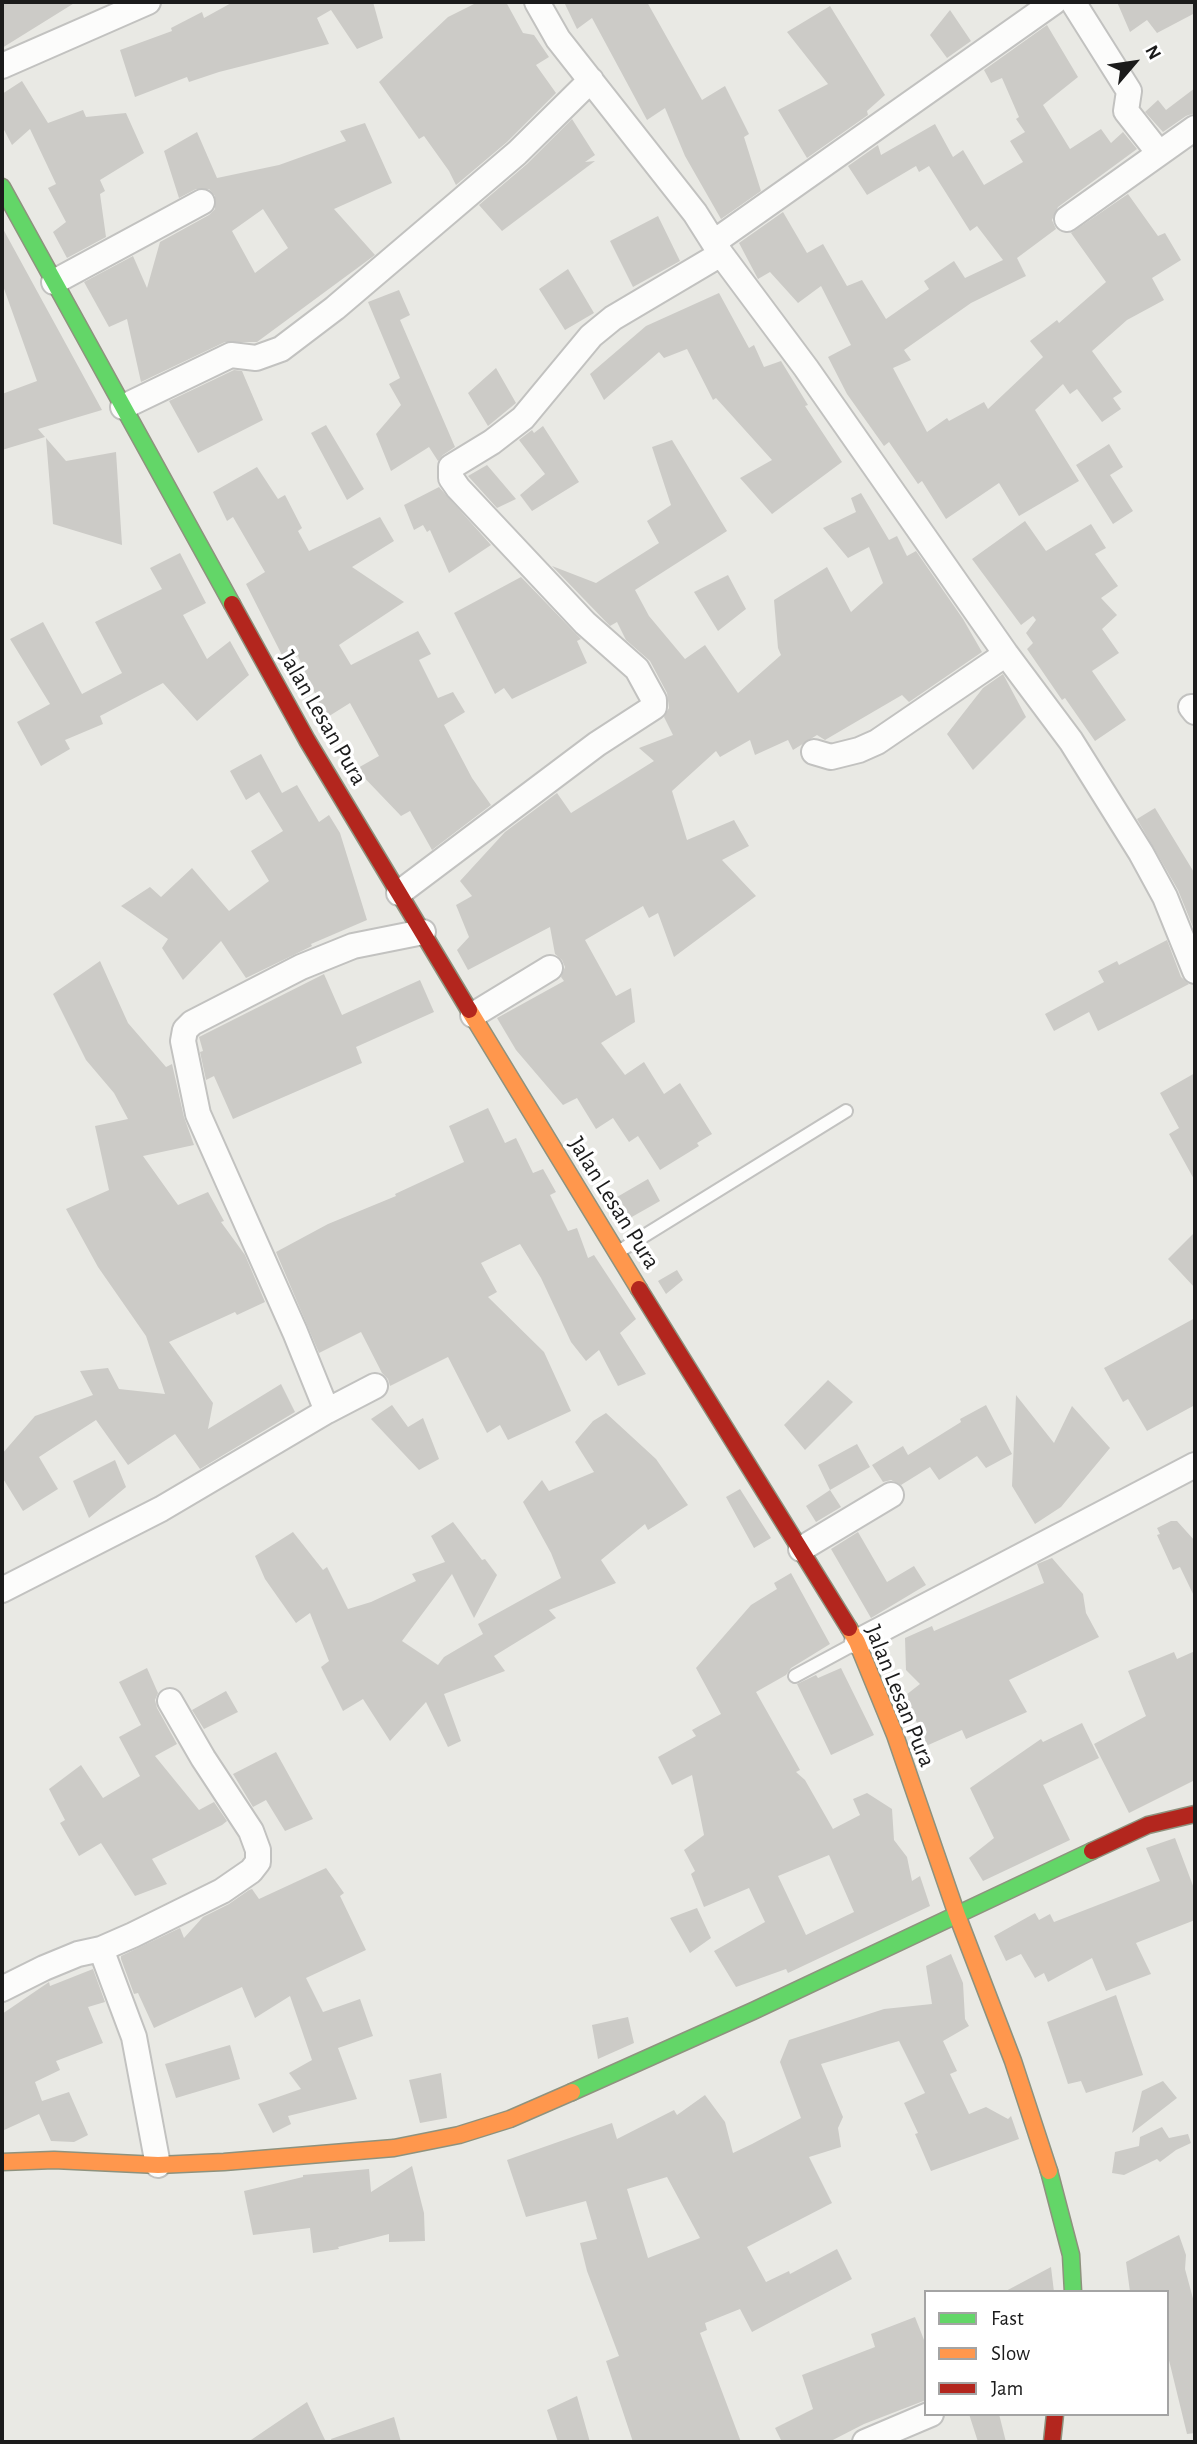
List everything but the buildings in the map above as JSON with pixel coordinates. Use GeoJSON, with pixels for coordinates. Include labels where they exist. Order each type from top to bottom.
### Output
{"type":"FeatureCollection","features":[{"type":"Feature","properties":{"kind":"street"},"geometry":{"type":"LineString","coordinates":[[2,66],[148,2]]}},
{"type":"Feature","properties":{"kind":"street"},"geometry":{"type":"LineString","coordinates":[[537,2],[558,39],[695,213],[902,502],[1006,654],[1071,741],[1165,897],[1195,971]]}},
{"type":"Feature","properties":{"kind":"street"},"geometry":{"type":"LineString","coordinates":[[399,893],[597,744],[654,708],[654,700],[637,669],[585,623],[458,488],[451,478],[451,467],[492,442],[523,418],[591,336],[613,318],[718,248],[1054,2]]}},
{"type":"Feature","properties":{"kind":"street"},"geometry":{"type":"LineString","coordinates":[[1073,2],[1129,91],[1126,111],[1159,153]]}},
{"type":"Feature","properties":{"kind":"street"},"geometry":{"type":"LineString","coordinates":[[123,407],[231,355],[256,358],[281,349],[335,309],[517,153],[591,80]]}},
{"type":"Feature","properties":{"kind":"street"},"geometry":{"type":"LineString","coordinates":[[1067,219],[1195,128]]}},
{"type":"Feature","properties":{"kind":"street","name":"Jalan Lesan Pura"},"geometry":{"type":"LineString","coordinates":[[2,187],[307,740],[857,1642],[895,1735],[1048,2165],[1071,2255],[1073,2290]]}},
{"type":"Feature","properties":{"kind":"street"},"geometry":{"type":"LineString","coordinates":[[54,282],[202,202]]}},
{"type":"Feature","properties":{"kind":"street"},"geometry":{"type":"LineString","coordinates":[[814,752],[831,757],[877,742],[1006,654]]}},
{"type":"Feature","properties":{"kind":"street"},"geometry":{"type":"LineString","coordinates":[[327,1411],[295,1332],[198,1114],[183,1041],[185,1030],[192,1023],[321,958],[353,946],[423,932]]}},
{"type":"Feature","properties":{"kind":"street"},"geometry":{"type":"LineString","coordinates":[[473,1015],[550,968]]}},
{"type":"Feature","properties":{"kind":"street"},"geometry":{"type":"LineString","coordinates":[[2,1590],[161,1509],[327,1411],[375,1386]]}},
{"type":"Feature","properties":{"kind":"street"},"geometry":{"type":"LineString","coordinates":[[857,1642],[1195,1465]]}},
{"type":"Feature","properties":{"kind":"street"},"geometry":{"type":"LineString","coordinates":[[801,1549],[891,1494]]}},
{"type":"Feature","properties":{"kind":"street"},"geometry":{"type":"LineString","coordinates":[[2,1989],[78,1954],[101,1949],[222,1891],[251,1871],[258,1862],[258,1850],[251,1831],[203,1758],[170,1701]]}},
{"type":"Feature","properties":{"kind":"street"},"geometry":{"type":"LineString","coordinates":[[2,2162],[54,2160],[158,2165],[394,2148],[459,2135],[497,2123],[741,2016],[1148,1825],[1195,1814]]}},
{"type":"Feature","properties":{"kind":"street"},"geometry":{"type":"LineString","coordinates":[[101,1949],[134,2037],[158,2165]]}},
{"type":"Feature","properties":{"kind":"street"},"geometry":{"type":"LineString","coordinates":[[865,2442],[926,2416]]}},
{"type":"Feature","properties":{"kind":"street"},"geometry":{"type":"LineString","coordinates":[[1052,2442],[1055,2416]]}},
{"type":"Feature","properties":{"kind":"lane"},"geometry":{"type":"LineString","coordinates":[[618,1252],[846,1111]]}},
{"type":"Feature","properties":{"kind":"lane"},"geometry":{"type":"LineString","coordinates":[[794,1676],[857,1642]]}},
{"type":"Feature","properties":{"kind":"traffic: fast"},"geometry":{"type":"LineString","coordinates":[[2,187],[232,604]]}},
{"type":"Feature","properties":{"kind":"traffic: fast"},"geometry":{"type":"LineString","coordinates":[[572,2092],[753,2011],[1092,1851]]}},
{"type":"Feature","properties":{"kind":"traffic: fast"},"geometry":{"type":"LineString","coordinates":[[1049,2171],[1071,2255],[1073,2290]]}},
{"type":"Feature","properties":{"kind":"traffic: slow"},"geometry":{"type":"LineString","coordinates":[[469,1010],[639,1289]]}},
{"type":"Feature","properties":{"kind":"traffic: slow"},"geometry":{"type":"LineString","coordinates":[[849,1628],[895,1735],[957,1915],[1013,2061],[1049,2171]]}},
{"type":"Feature","properties":{"kind":"traffic: slow"},"geometry":{"type":"LineString","coordinates":[[2,2162],[54,2160],[158,2165],[394,2148],[459,2135],[510,2119],[572,2092]]}},
{"type":"Feature","properties":{"kind":"traffic: jam"},"geometry":{"type":"LineString","coordinates":[[232,604],[307,740],[469,1010]]}},
{"type":"Feature","properties":{"kind":"traffic: jam"},"geometry":{"type":"LineString","coordinates":[[639,1289],[849,1628]]}},
{"type":"Feature","properties":{"kind":"traffic: jam"},"geometry":{"type":"LineString","coordinates":[[1092,1851],[1148,1825],[1195,1814]]}},
{"type":"Feature","properties":{"kind":"traffic: jam"},"geometry":{"type":"LineString","coordinates":[[1052,2442],[1055,2416]]}}]}
